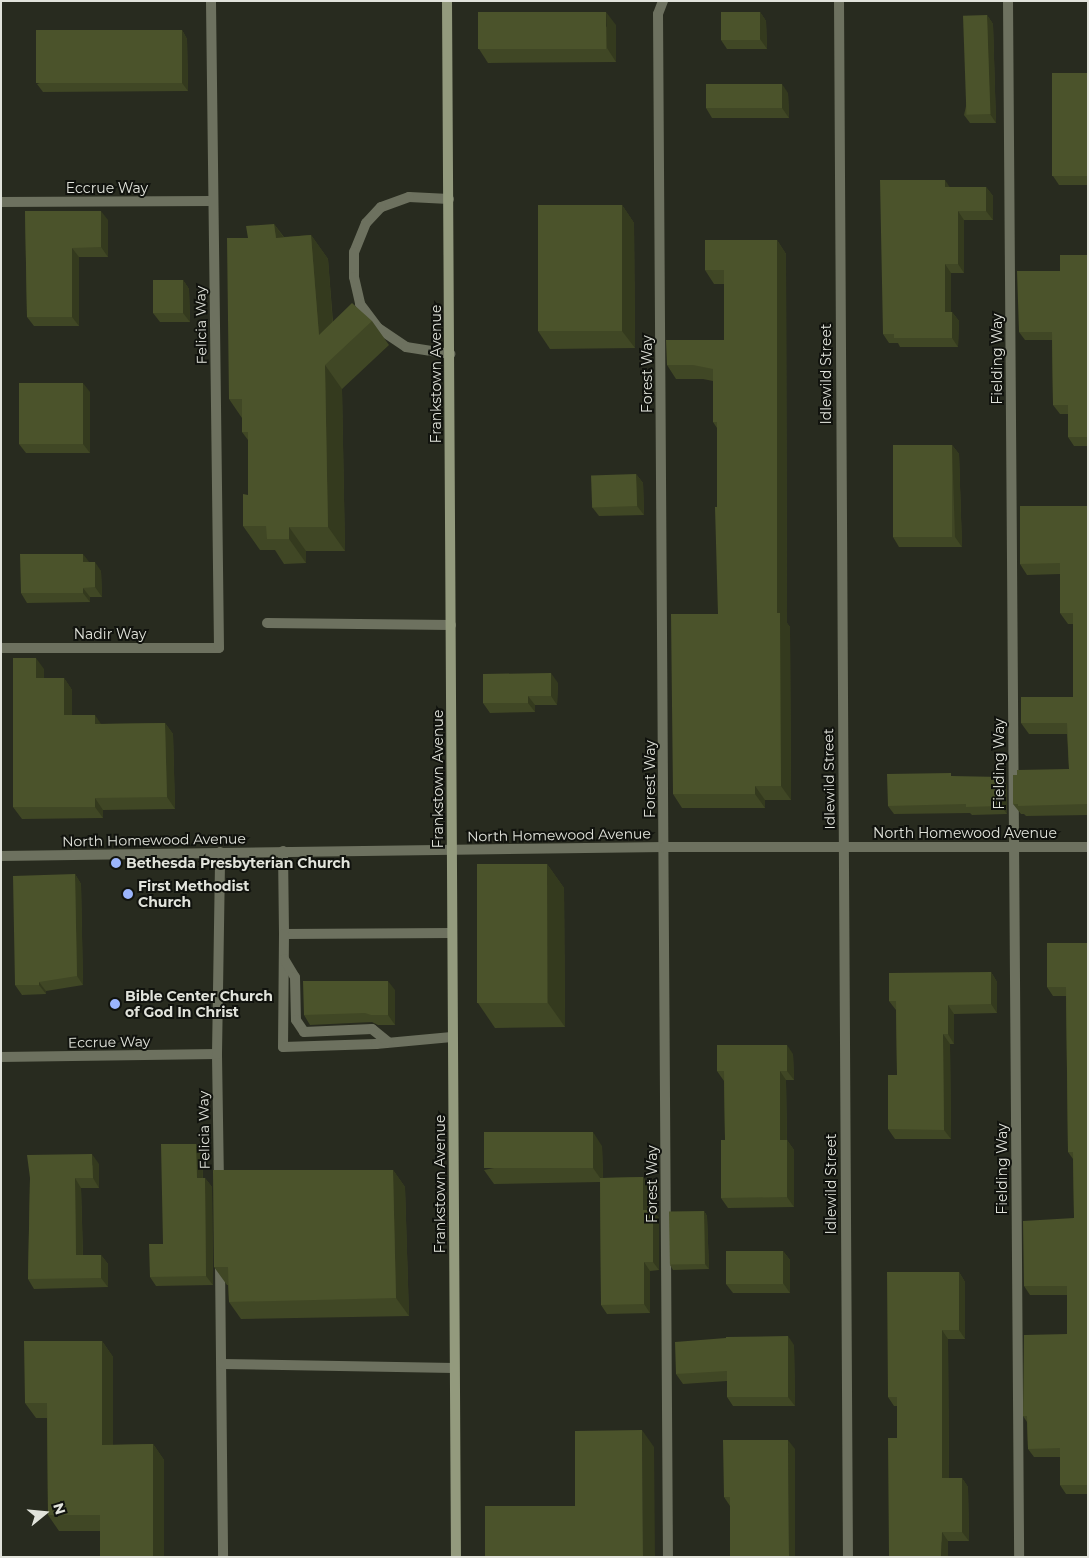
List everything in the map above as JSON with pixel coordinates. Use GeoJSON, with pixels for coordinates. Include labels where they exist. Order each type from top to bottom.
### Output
{"type":"FeatureCollection","features":[{"type":"Feature","properties":{"kind":"street","name":"Felicia Way"},"geometry":{"type":"LineString","coordinates":[[211,1],[219,648]]}},
{"type":"Feature","properties":{"kind":"street","name":"Frankstown Avenue"},"geometry":{"type":"LineString","coordinates":[[447,1],[456,1557]]}},
{"type":"Feature","properties":{"kind":"street","name":"Forest Way"},"geometry":{"type":"LineString","coordinates":[[664,1],[658,14],[668,1557]]}},
{"type":"Feature","properties":{"kind":"street","name":"Idlewild Street"},"geometry":{"type":"LineString","coordinates":[[839,1],[848,1557]]}},
{"type":"Feature","properties":{"kind":"street","name":"Fielding Way"},"geometry":{"type":"LineString","coordinates":[[1008,1],[1019,1557]]}},
{"type":"Feature","properties":{"kind":"street"},"geometry":{"type":"LineString","coordinates":[[449,199],[409,197],[381,207],[366,223],[354,252],[354,277],[360,304],[378,328],[406,347],[450,354]]}},
{"type":"Feature","properties":{"kind":"street","name":"Eccrue Way"},"geometry":{"type":"LineString","coordinates":[[1,202],[214,201]]}},
{"type":"Feature","properties":{"kind":"street"},"geometry":{"type":"LineString","coordinates":[[267,623],[452,625]]}},
{"type":"Feature","properties":{"kind":"street","name":"Nadir Way"},"geometry":{"type":"LineString","coordinates":[[1,648],[219,648]]}},
{"type":"Feature","properties":{"kind":"street","name":"North Homewood Avenue"},"geometry":{"type":"LineString","coordinates":[[1,856],[664,847],[1088,847]]}},
{"type":"Feature","properties":{"kind":"street","name":"Felicia Way"},"geometry":{"type":"LineString","coordinates":[[219,1194],[217,1054],[220,852]]}},
{"type":"Feature","properties":{"kind":"street"},"geometry":{"type":"LineString","coordinates":[[283,852],[283,1047],[452,1037]]}},
{"type":"Feature","properties":{"kind":"street"},"geometry":{"type":"LineString","coordinates":[[284,934],[452,933]]}},
{"type":"Feature","properties":{"kind":"street"},"geometry":{"type":"LineString","coordinates":[[283,958],[294,977],[296,1020],[304,1032],[372,1030],[388,1042]]}},
{"type":"Feature","properties":{"kind":"street","name":"Eccrue Way"},"geometry":{"type":"LineString","coordinates":[[1,1057],[217,1054]]}},
{"type":"Feature","properties":{"kind":"street"},"geometry":{"type":"LineString","coordinates":[[220,1254],[223,1557]]}},
{"type":"Feature","properties":{"kind":"street"},"geometry":{"type":"LineString","coordinates":[[222,1364],[454,1368]]}},
{"type":"Feature","properties":{"kind":"building"},"geometry":{"type":"Polygon","coordinates":[[[478,12],[606,12],[606,49],[478,49],[478,12]]]}},
{"type":"Feature","properties":{"kind":"building"},"geometry":{"type":"Polygon","coordinates":[[[721,12],[760,12],[760,40],[721,40],[721,12]]]}},
{"type":"Feature","properties":{"kind":"building"},"geometry":{"type":"Polygon","coordinates":[[[987,15],[990,114],[966,115],[963,16],[987,15]]]}},
{"type":"Feature","properties":{"kind":"building"},"geometry":{"type":"Polygon","coordinates":[[[36,30],[182,30],[182,83],[36,83],[36,30]]]}},
{"type":"Feature","properties":{"kind":"building"},"geometry":{"type":"Polygon","coordinates":[[[1052,73],[1088,73],[1088,176],[1052,176],[1052,73]]]}},
{"type":"Feature","properties":{"kind":"building"},"geometry":{"type":"Polygon","coordinates":[[[706,84],[782,84],[782,108],[706,108],[706,84]]]}},
{"type":"Feature","properties":{"kind":"building"},"geometry":{"type":"Polygon","coordinates":[[[880,180],[945,180],[945,187],[986,187],[986,211],[958,211],[958,264],[945,264],[945,312],[952,312],[952,338],[894,338],[894,334],[883,334],[880,180]]]}},
{"type":"Feature","properties":{"kind":"building"},"geometry":{"type":"Polygon","coordinates":[[[538,205],[622,205],[622,331],[538,331],[538,205]]]}},
{"type":"Feature","properties":{"kind":"building"},"geometry":{"type":"Polygon","coordinates":[[[25,211],[101,211],[101,247],[72,248],[72,317],[27,317],[25,211]]]}},
{"type":"Feature","properties":{"kind":"building"},"geometry":{"type":"Polygon","coordinates":[[[274,224],[276,238],[311,235],[319,335],[352,303],[372,321],[325,365],[328,527],[289,527],[289,539],[267,539],[266,526],[243,526],[243,494],[248,495],[248,432],[242,432],[242,399],[229,399],[227,238],[248,238],[246,226],[274,224]]]}},
{"type":"Feature","properties":{"kind":"building"},"geometry":{"type":"Polygon","coordinates":[[[705,240],[777,240],[777,613],[780,613],[781,786],[755,786],[755,794],[673,794],[671,614],[718,614],[715,507],[717,507],[717,422],[713,422],[713,369],[693,365],[667,365],[666,340],[724,340],[724,270],[705,270],[705,240]]]}},
{"type":"Feature","properties":{"kind":"building"},"geometry":{"type":"Polygon","coordinates":[[[1060,255],[1088,255],[1088,437],[1068,437],[1068,405],[1053,405],[1052,332],[1019,332],[1017,271],[1060,271],[1060,255]]]}},
{"type":"Feature","properties":{"kind":"building"},"geometry":{"type":"Polygon","coordinates":[[[153,280],[183,280],[183,313],[153,313],[153,280]]]}},
{"type":"Feature","properties":{"kind":"building"},"geometry":{"type":"Polygon","coordinates":[[[19,383],[83,383],[83,444],[19,444],[19,383]]]}},
{"type":"Feature","properties":{"kind":"building"},"geometry":{"type":"Polygon","coordinates":[[[893,445],[952,445],[952,537],[893,537],[893,445]]]}},
{"type":"Feature","properties":{"kind":"building"},"geometry":{"type":"Polygon","coordinates":[[[636,474],[637,506],[592,508],[591,476],[636,474]]]}},
{"type":"Feature","properties":{"kind":"building"},"geometry":{"type":"Polygon","coordinates":[[[1020,506],[1088,506],[1088,804],[1018,806],[1018,804],[1013,804],[1013,775],[1017,775],[1017,770],[1069,769],[1067,723],[1021,723],[1021,697],[1073,697],[1073,613],[1060,613],[1060,563],[1020,564],[1020,506]]]}},
{"type":"Feature","properties":{"kind":"building"},"geometry":{"type":"Polygon","coordinates":[[[20,554],[83,554],[83,562],[95,562],[95,587],[83,588],[83,593],[21,593],[20,554]]]}},
{"type":"Feature","properties":{"kind":"building"},"geometry":{"type":"Polygon","coordinates":[[[13,658],[36,658],[36,678],[64,678],[64,715],[95,715],[95,724],[165,723],[167,797],[95,798],[95,807],[13,807],[13,658]]]}},
{"type":"Feature","properties":{"kind":"building"},"geometry":{"type":"Polygon","coordinates":[[[551,673],[551,696],[528,696],[528,703],[483,703],[483,674],[551,673]]]}},
{"type":"Feature","properties":{"kind":"building"},"geometry":{"type":"Polygon","coordinates":[[[951,773],[951,776],[1001,777],[1001,806],[966,807],[966,804],[888,806],[887,774],[951,773]]]}},
{"type":"Feature","properties":{"kind":"building"},"geometry":{"type":"Polygon","coordinates":[[[477,864],[547,864],[547,1003],[477,1003],[477,864]]]}},
{"type":"Feature","properties":{"kind":"building"},"geometry":{"type":"Polygon","coordinates":[[[75,874],[77,976],[39,982],[39,985],[15,985],[13,876],[75,874]]]}},
{"type":"Feature","properties":{"kind":"building"},"geometry":{"type":"Polygon","coordinates":[[[1047,943],[1088,943],[1088,1485],[1060,1485],[1060,1448],[1028,1449],[1027,1416],[1023,1416],[1024,1335],[1067,1334],[1067,1286],[1024,1286],[1023,1221],[1074,1218],[1073,1152],[1068,1152],[1066,987],[1047,987],[1047,943]]]}},
{"type":"Feature","properties":{"kind":"building"},"geometry":{"type":"Polygon","coordinates":[[[991,972],[991,1004],[948,1005],[948,1034],[943,1034],[944,1130],[888,1129],[888,1075],[897,1075],[896,1001],[889,1001],[889,973],[991,972]]]}},
{"type":"Feature","properties":{"kind":"building"},"geometry":{"type":"Polygon","coordinates":[[[303,981],[388,981],[388,1015],[365,1013],[304,1015],[303,981]]]}},
{"type":"Feature","properties":{"kind":"building"},"geometry":{"type":"Polygon","coordinates":[[[717,1045],[787,1045],[787,1071],[780,1071],[780,1140],[787,1140],[787,1197],[721,1198],[721,1140],[725,1140],[724,1071],[717,1071],[717,1045]]]}},
{"type":"Feature","properties":{"kind":"building"},"geometry":{"type":"Polygon","coordinates":[[[484,1132],[593,1132],[593,1168],[484,1168],[484,1132]]]}},
{"type":"Feature","properties":{"kind":"building"},"geometry":{"type":"Polygon","coordinates":[[[161,1144],[196,1144],[197,1178],[205,1178],[206,1276],[150,1277],[149,1244],[163,1244],[161,1144]]]}},
{"type":"Feature","properties":{"kind":"building"},"geometry":{"type":"Polygon","coordinates":[[[92,1154],[93,1178],[75,1178],[76,1255],[101,1255],[101,1278],[28,1279],[30,1178],[27,1155],[92,1154]]]}},
{"type":"Feature","properties":{"kind":"building"},"geometry":{"type":"Polygon","coordinates":[[[213,1170],[393,1170],[396,1298],[229,1302],[228,1267],[214,1267],[213,1170]]]}},
{"type":"Feature","properties":{"kind":"building"},"geometry":{"type":"Polygon","coordinates":[[[643,1177],[643,1210],[653,1210],[653,1262],[644,1262],[644,1304],[601,1305],[600,1178],[643,1177]]]}},
{"type":"Feature","properties":{"kind":"building"},"geometry":{"type":"Polygon","coordinates":[[[704,1211],[705,1264],[670,1265],[669,1212],[704,1211]]]}},
{"type":"Feature","properties":{"kind":"building"},"geometry":{"type":"Polygon","coordinates":[[[726,1251],[783,1251],[783,1284],[726,1284],[726,1251]]]}},
{"type":"Feature","properties":{"kind":"building"},"geometry":{"type":"Polygon","coordinates":[[[887,1272],[959,1272],[959,1330],[942,1330],[942,1478],[962,1478],[962,1532],[942,1532],[941,1557],[889,1557],[888,1438],[897,1438],[897,1397],[888,1397],[887,1272]]]}},
{"type":"Feature","properties":{"kind":"building"},"geometry":{"type":"Polygon","coordinates":[[[788,1336],[788,1397],[727,1397],[727,1371],[676,1374],[675,1342],[726,1337],[788,1336]]]}},
{"type":"Feature","properties":{"kind":"building"},"geometry":{"type":"Polygon","coordinates":[[[24,1341],[102,1341],[102,1445],[153,1444],[153,1557],[100,1557],[100,1515],[48,1515],[47,1403],[25,1403],[24,1341]]]}},
{"type":"Feature","properties":{"kind":"building"},"geometry":{"type":"Polygon","coordinates":[[[642,1430],[643,1557],[485,1557],[485,1506],[575,1506],[575,1431],[642,1430]]]}},
{"type":"Feature","properties":{"kind":"building"},"geometry":{"type":"Polygon","coordinates":[[[723,1440],[788,1440],[789,1557],[730,1557],[730,1497],[724,1497],[723,1440]]]}},
{"type":"Feature","properties":{"kind":"place","name":"Bethesda Presbyterian Church"},"geometry":{"type":"Point","coordinates":[116,863]}},
{"type":"Feature","properties":{"kind":"place","name":"First Methodist Church"},"geometry":{"type":"Point","coordinates":[128,894]}},
{"type":"Feature","properties":{"kind":"place","name":"Bible Center Church of God In Christ"},"geometry":{"type":"Point","coordinates":[115,1004]}}]}
